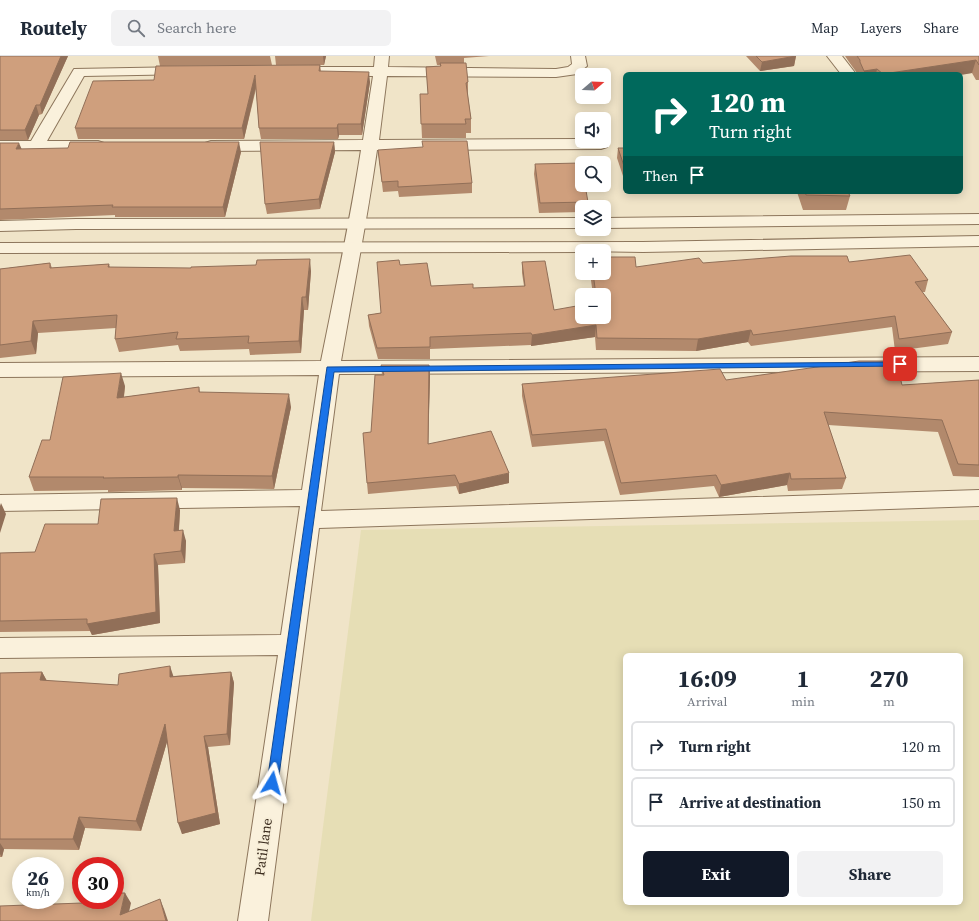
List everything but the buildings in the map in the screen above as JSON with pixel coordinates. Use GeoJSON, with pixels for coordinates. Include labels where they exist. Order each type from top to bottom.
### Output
{"type":"FeatureCollection","features":[{"type":"Feature","properties":{"kind":"street"},"geometry":{"type":"LineString","coordinates":[[278,71],[382,63],[556,73],[572,71],[580,66],[578,56]]}},
{"type":"Feature","properties":{"kind":"street"},"geometry":{"type":"LineString","coordinates":[[834,56],[847,72]]}},
{"type":"Feature","properties":{"kind":"street","name":"Patil lane"},"geometry":{"type":"LineString","coordinates":[[253,921],[330,369],[352,246],[358,224],[382,63]]}},
{"type":"Feature","properties":{"kind":"street"},"geometry":{"type":"LineString","coordinates":[[36,146],[79,72],[198,71]]}},
{"type":"Feature","properties":{"kind":"street"},"geometry":{"type":"LineString","coordinates":[[195,146],[575,144]]}},
{"type":"Feature","properties":{"kind":"street"},"geometry":{"type":"LineString","coordinates":[[0,146],[115,146]]}},
{"type":"Feature","properties":{"kind":"street"},"geometry":{"type":"LineString","coordinates":[[611,223],[732,223],[884,219],[979,219]]}},
{"type":"Feature","properties":{"kind":"street"},"geometry":{"type":"LineString","coordinates":[[0,226],[76,224],[575,223]]}},
{"type":"Feature","properties":{"kind":"street"},"geometry":{"type":"LineString","coordinates":[[0,248],[643,246],[979,241]]}},
{"type":"Feature","properties":{"kind":"street"},"geometry":{"type":"LineString","coordinates":[[0,370],[979,364]]}},
{"type":"Feature","properties":{"kind":"street"},"geometry":{"type":"LineString","coordinates":[[0,502],[311,509],[979,498]]}},
{"type":"Feature","properties":{"kind":"street"},"geometry":{"type":"LineString","coordinates":[[0,648],[292,645]]}},
{"type":"Feature","properties":{"kind":"shaded area"},"geometry":{"type":"Polygon","coordinates":[[[979,520],[979,921],[311,921],[361,530],[979,520]]]}},
{"type":"Feature","properties":{"kind":"route"},"geometry":{"type":"LineString","coordinates":[[272,783],[330,369],[900,364]]}}]}
